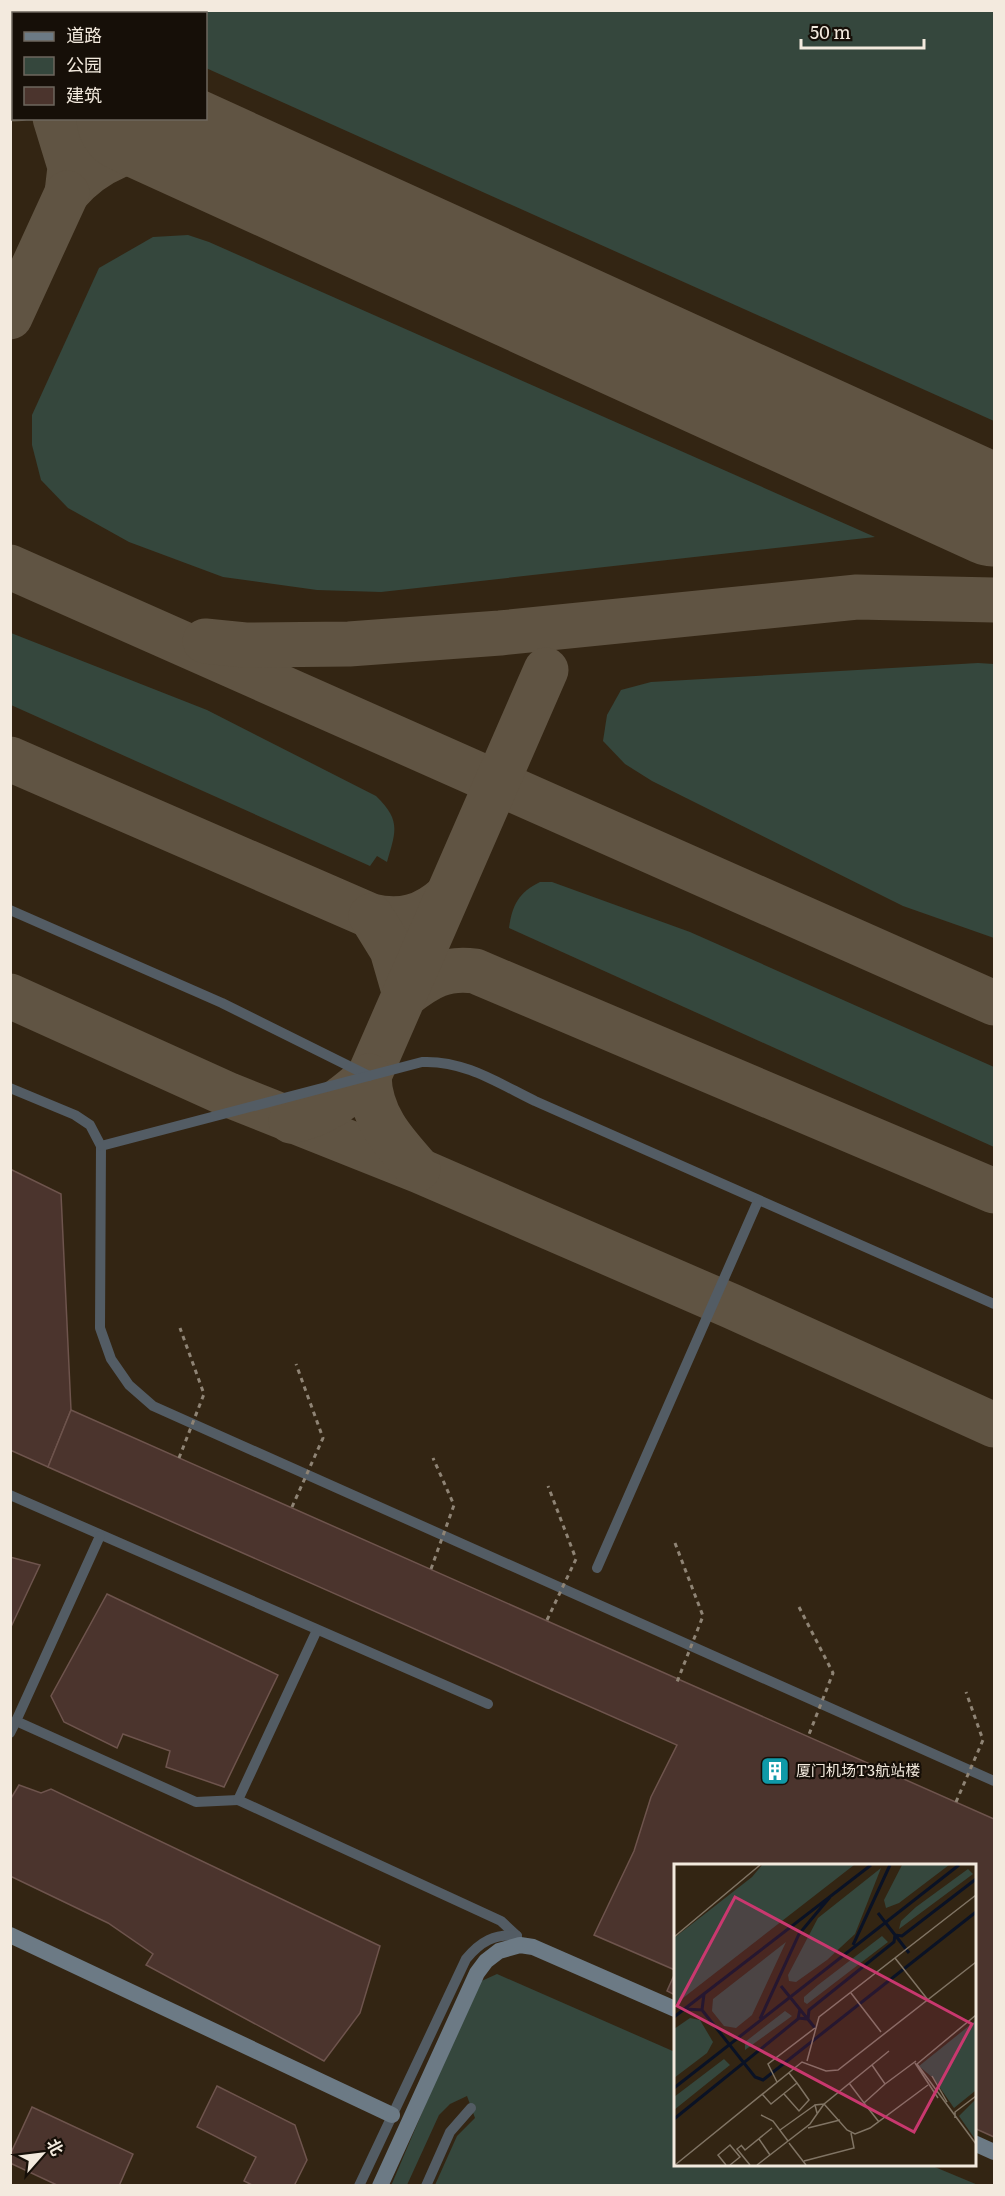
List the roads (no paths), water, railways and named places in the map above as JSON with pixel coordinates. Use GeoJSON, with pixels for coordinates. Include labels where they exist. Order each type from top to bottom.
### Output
{"type":"FeatureCollection","features":[{"type":"Feature","properties":{"kind":"main road"},"geometry":{"type":"LineString","coordinates":[[10,1935],[392,2115]]}},
{"type":"Feature","properties":{"kind":"main road"},"geometry":{"type":"LineString","coordinates":[[382,2182],[462,2000],[486,1961],[499,1951],[520,1945],[533,1947],[674,2009]]}},
{"type":"Feature","properties":{"kind":"main road"},"geometry":{"type":"LineString","coordinates":[[975,2143],[994,2152]]}},
{"type":"Feature","properties":{"kind":"lane"},"geometry":{"type":"LineString","coordinates":[[10,910],[222,1003],[369,1076]]}},
{"type":"Feature","properties":{"kind":"lane"},"geometry":{"type":"LineString","coordinates":[[101,1146],[422,1062],[440,1061],[467,1067],[535,1101],[994,1304]]}},
{"type":"Feature","properties":{"kind":"lane"},"geometry":{"type":"LineString","coordinates":[[10,1088],[75,1115],[90,1125],[101,1146],[100,1328],[111,1359],[129,1385],[153,1406],[994,1781]]}},
{"type":"Feature","properties":{"kind":"lane"},"geometry":{"type":"LineString","coordinates":[[597,1568],[759,1201]]}},
{"type":"Feature","properties":{"kind":"lane"},"geometry":{"type":"LineString","coordinates":[[10,1495],[489,1704]]}},
{"type":"Feature","properties":{"kind":"lane"},"geometry":{"type":"LineString","coordinates":[[10,1733],[100,1536]]}},
{"type":"Feature","properties":{"kind":"lane"},"geometry":{"type":"LineString","coordinates":[[238,1800],[317,1630]]}},
{"type":"Feature","properties":{"kind":"lane"},"geometry":{"type":"LineString","coordinates":[[16,1721],[196,1802],[216,1803],[238,1800],[501,1921],[517,1936]]}},
{"type":"Feature","properties":{"kind":"lane"},"geometry":{"type":"LineString","coordinates":[[359,2186],[466,1959],[484,1941],[507,1935],[538,1942],[674,2003]]}},
{"type":"Feature","properties":{"kind":"lane"},"geometry":{"type":"LineString","coordinates":[[426,2186],[450,2132],[471,2108]]}},
{"type":"Feature","properties":{"kind":"lane"},"geometry":{"type":"LineString","coordinates":[[975,2136],[994,2145]]}},
{"type":"Feature","properties":{"kind":"place","name":"厦门机场T3航站楼"},"geometry":{"type":"Point","coordinates":[775,1771]}}]}
